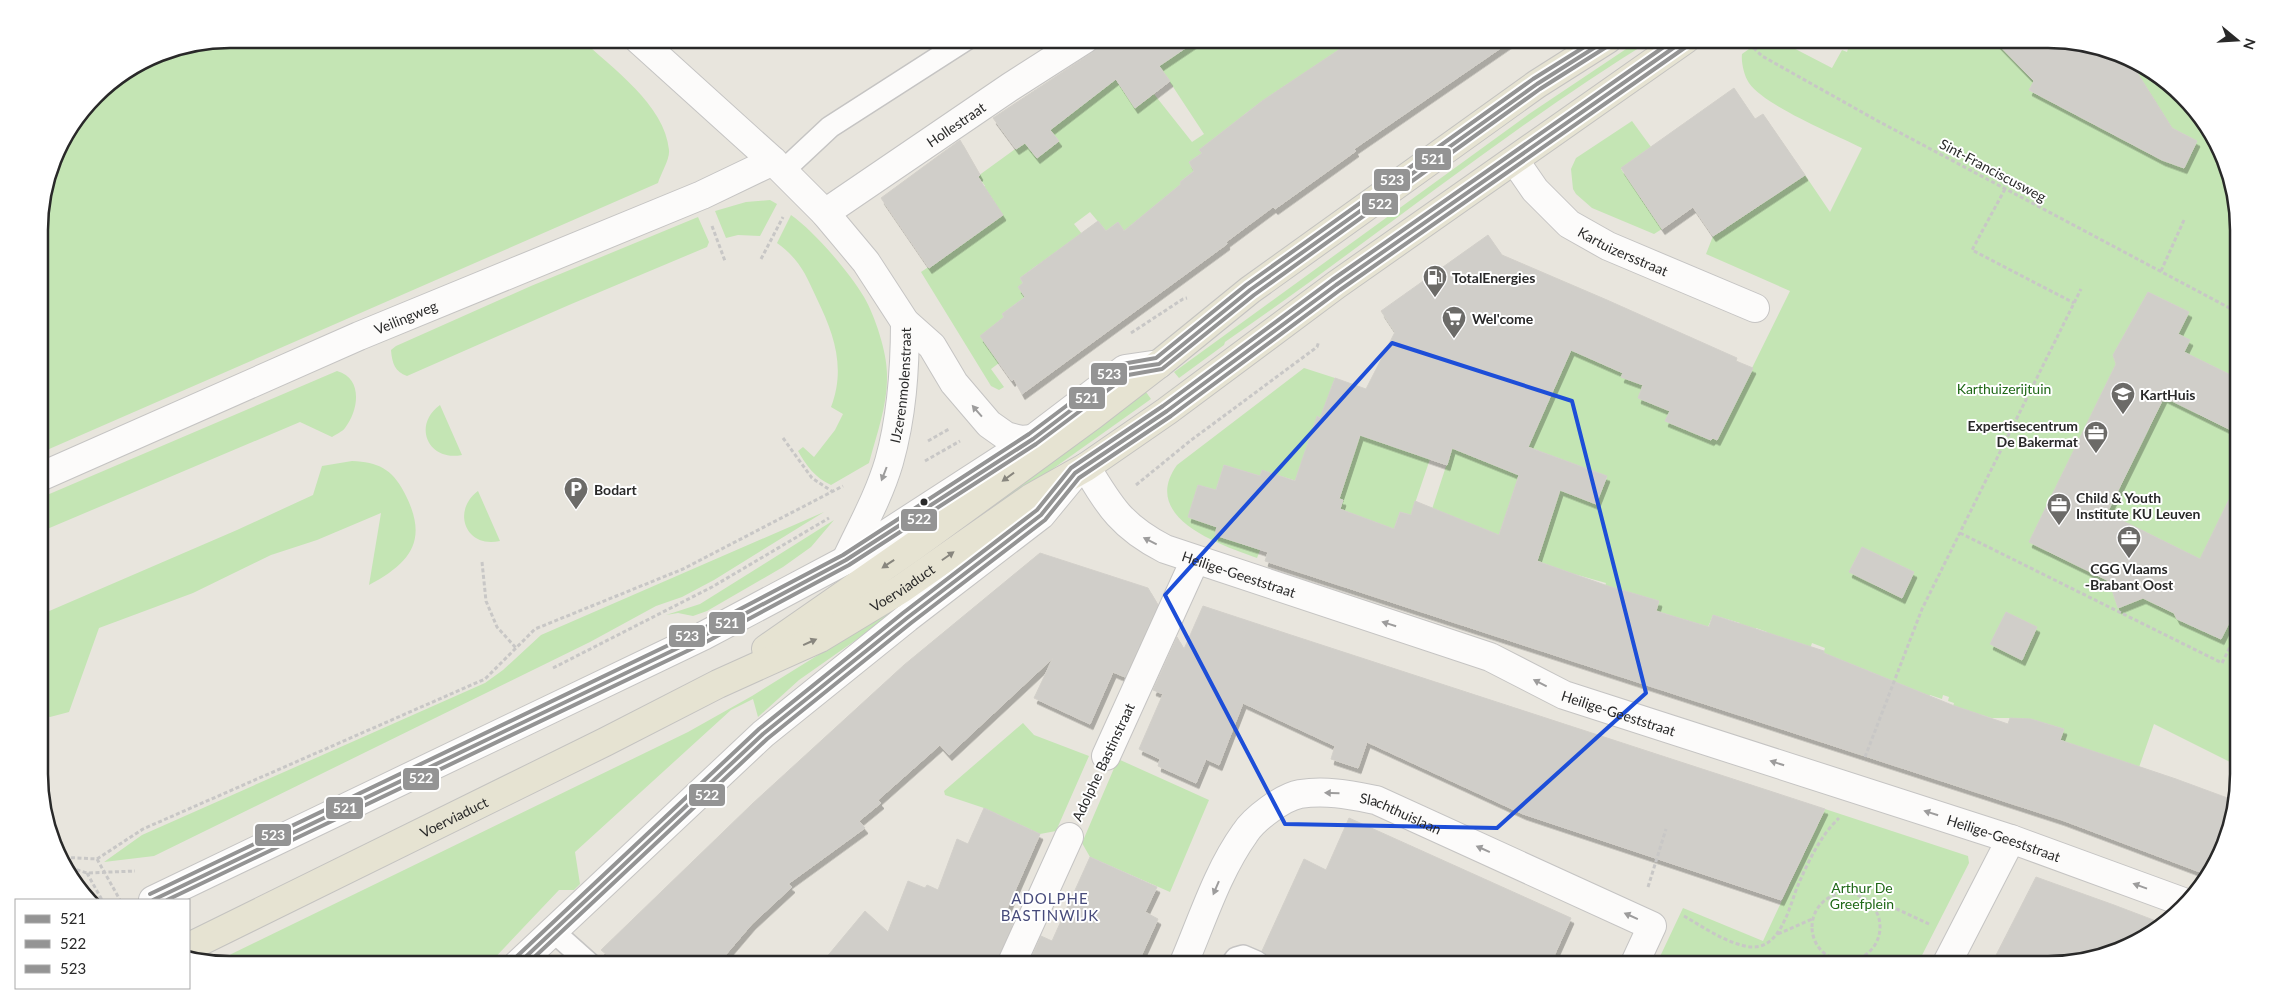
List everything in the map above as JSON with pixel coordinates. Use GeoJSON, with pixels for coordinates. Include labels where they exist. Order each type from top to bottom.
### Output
{"type":"FeatureCollection","features":[{"type":"Feature","properties":{"kind":"main road","name":"Voerviaduct"},"geometry":{"type":"LineString","coordinates":[[718,684],[970,505],[1159,364],[1258,285],[1537,84],[1594,48]]}},
{"type":"Feature","properties":{"kind":"main road","name":"Voerviaduct"},"geometry":{"type":"LineString","coordinates":[[190,947],[605,742],[718,684],[820,638],[901,589],[1032,498],[1080,470],[1167,411],[1329,290],[1673,48]]}},
{"type":"Feature","properties":{"kind":"street"},"geometry":{"type":"LineString","coordinates":[[648,48],[803,189],[826,213],[866,262],[905,322]]}},
{"type":"Feature","properties":{"kind":"street","name":"Hollestraat"},"geometry":{"type":"LineString","coordinates":[[826,213],[1010,87],[1071,48]]}},
{"type":"Feature","properties":{"kind":"street","name":"Kartuizersstraat"},"geometry":{"type":"LineString","coordinates":[[1515,161],[1535,190],[1569,224],[1608,246],[1755,308]]}},
{"type":"Feature","properties":{"kind":"street","name":"Veilingweg"},"geometry":{"type":"LineString","coordinates":[[48,473],[359,336],[702,195],[778,166]]}},
{"type":"Feature","properties":{"kind":"street","name":"IJzerenmolenstraat"},"geometry":{"type":"LineString","coordinates":[[905,322],[932,346],[954,383],[994,430],[1014,439],[1033,439]]}},
{"type":"Feature","properties":{"kind":"street","name":"IJzerenmolenstraat"},"geometry":{"type":"LineString","coordinates":[[846,560],[879,487],[893,444],[905,369],[905,322]]}},
{"type":"Feature","properties":{"kind":"street"},"geometry":{"type":"LineString","coordinates":[[155,899],[703,636],[846,560],[1033,439],[1125,369],[1159,364]]}},
{"type":"Feature","properties":{"kind":"street"},"geometry":{"type":"LineString","coordinates":[[527,956],[763,734],[907,618],[1041,515],[1080,470]]}},
{"type":"Feature","properties":{"kind":"street","name":"Heilige-Geeststraat"},"geometry":{"type":"LineString","coordinates":[[1080,470],[1110,507],[1142,537],[1165,549],[1490,657],[1564,695],[2011,839],[2179,900]]}},
{"type":"Feature","properties":{"kind":"street","name":"Adolphe Bastinstraat"},"geometry":{"type":"LineString","coordinates":[[1106,756],[1195,560]]}},
{"type":"Feature","properties":{"kind":"street","name":"Slachthuislaan"},"geometry":{"type":"LineString","coordinates":[[1187,956],[1226,866],[1245,831],[1272,807],[1298,794],[1335,792],[1376,800],[1652,926]]}},
{"type":"Feature","properties":{"kind":"street","name":"Adolphe Bastinstraat"},"geometry":{"type":"LineString","coordinates":[[1015,956],[1069,836]]}},
{"type":"Feature","properties":{"kind":"street"},"geometry":{"type":"LineString","coordinates":[[1950,956],[2011,839]]}},
{"type":"Feature","properties":{"kind":"street"},"geometry":{"type":"LineString","coordinates":[[1638,956],[1652,926]]}},
{"type":"Feature","properties":{"kind":"lane"},"geometry":{"type":"LineString","coordinates":[[778,166],[830,127],[954,48]]}},
{"type":"Feature","properties":{"kind":"lane"},"geometry":{"type":"LineString","coordinates":[[554,932],[580,956]]}},
{"type":"Feature","properties":{"kind":"path","name":"Sint-Franciscusweg"},"geometry":{"type":"LineString","coordinates":[[1754,48],[1762,56],[1876,120],[2230,308]]}},
{"type":"Feature","properties":{"kind":"path"},"geometry":{"type":"LineString","coordinates":[[761,259],[786,211],[803,189]]}},
{"type":"Feature","properties":{"kind":"path"},"geometry":{"type":"LineString","coordinates":[[2005,189],[1972,250],[2074,303]]}},
{"type":"Feature","properties":{"kind":"path"},"geometry":{"type":"LineString","coordinates":[[2161,271],[2184,220]]}},
{"type":"Feature","properties":{"kind":"path"},"geometry":{"type":"LineString","coordinates":[[1778,934],[1786,920],[1799,882],[1826,830],[1844,814],[1922,610],[2082,289]]}},
{"type":"Feature","properties":{"kind":"path"},"geometry":{"type":"LineString","coordinates":[[924,443],[950,428]]}},
{"type":"Feature","properties":{"kind":"path"},"geometry":{"type":"LineString","coordinates":[[783,438],[812,478],[833,492]]}},
{"type":"Feature","properties":{"kind":"path"},"geometry":{"type":"LineString","coordinates":[[919,465],[961,440]]}},
{"type":"Feature","properties":{"kind":"path"},"geometry":{"type":"LineString","coordinates":[[1135,486],[1190,441]]}},
{"type":"Feature","properties":{"kind":"path"},"geometry":{"type":"LineString","coordinates":[[67,857],[97,859],[144,829],[485,679],[535,629],[683,569],[850,483]]}},
{"type":"Feature","properties":{"kind":"path"},"geometry":{"type":"LineString","coordinates":[[552,669],[712,587],[837,513]]}},
{"type":"Feature","properties":{"kind":"path"},"geometry":{"type":"LineString","coordinates":[[1960,533],[2222,663],[2230,647]]}},
{"type":"Feature","properties":{"kind":"path"},"geometry":{"type":"LineString","coordinates":[[482,562],[486,601],[497,627],[516,648]]}},
{"type":"Feature","properties":{"kind":"path","name":"Adolphe Bastinstraat"},"geometry":{"type":"LineString","coordinates":[[1069,836],[1106,756]]}},
{"type":"Feature","properties":{"kind":"path"},"geometry":{"type":"LineString","coordinates":[[1650,880],[1666,829]]}},
{"type":"Feature","properties":{"kind":"path"},"geometry":{"type":"LineString","coordinates":[[97,859],[119,899]]}},
{"type":"Feature","properties":{"kind":"path"},"geometry":{"type":"LineString","coordinates":[[74,868],[87,873],[144,871]]}},
{"type":"Feature","properties":{"kind":"path"},"geometry":{"type":"LineString","coordinates":[[87,873],[101,899]]}},
{"type":"Feature","properties":{"kind":"path"},"geometry":{"type":"LineString","coordinates":[[1828,956],[1820,950],[1811,930],[1812,919],[1816,909],[1832,895],[1843,892],[1854,893],[1863,897],[1871,903],[1877,913],[1880,924],[1879,935],[1875,945],[1864,956]]}},
{"type":"Feature","properties":{"kind":"path"},"geometry":{"type":"LineString","coordinates":[[1871,903],[1888,905],[1959,938]]}},
{"type":"Feature","properties":{"kind":"path"},"geometry":{"type":"LineString","coordinates":[[1652,926],[1680,913],[1720,937],[1747,947],[1764,945],[1778,934],[1812,919]]}},
{"type":"Feature","properties":{"kind":"highlighted area"},"geometry":{"type":"Polygon","coordinates":[[[1392,343],[1572,401],[1646,693],[1497,828],[1285,824],[1165,595],[1392,343]]]}},
{"type":"Feature","properties":{"kind":"green space"},"geometry":{"type":"Polygon","coordinates":[[[217,48],[591,48],[635,88],[658,118],[669,150],[668,158],[658,183],[48,450],[48,217],[57,171],[72,138],[93,109],[128,78],[160,61],[194,51],[217,48]]]}},
{"type":"Feature","properties":{"kind":"green space"},"geometry":{"type":"Polygon","coordinates":[[[1184,48],[1343,48],[1312,182],[1256,106],[1245,114],[1227,136],[1189,162],[1194,171],[1180,182],[1182,185],[1124,231],[1118,222],[1106,231],[1090,212],[1074,224],[1090,244],[1036,266],[1020,278],[1023,283],[1025,297],[1002,314],[1004,317],[999,363],[991,369],[1004,387],[999,390],[991,386],[921,272],[954,250],[974,194],[985,186],[978,176],[1025,142],[1037,158],[1059,141],[1050,130],[1109,70],[1135,108],[1154,94],[1192,142],[1204,134],[1158,64],[1184,48]]]}},
{"type":"Feature","properties":{"kind":"green space"},"geometry":{"type":"Polygon","coordinates":[[[1628,48],[1639,48],[1490,149],[1332,266],[1225,342],[1224,345],[1179,378],[1174,372],[1529,114],[1628,48]]]}},
{"type":"Feature","properties":{"kind":"green space","name":"Karthuizerijtuin"},"geometry":{"type":"Polygon","coordinates":[[[1750,48],[1793,48],[1832,68],[1842,50],[1847,52],[1848,48],[2002,48],[2034,81],[2029,90],[2162,160],[2177,136],[2136,70],[2168,93],[2199,128],[2211,149],[2220,171],[2226,194],[2230,229],[2230,762],[2154,724],[2136,776],[2057,748],[2064,729],[2044,723],[2040,736],[2010,718],[1991,718],[1982,715],[1979,723],[1951,714],[1954,703],[1948,701],[1949,697],[1943,695],[1942,699],[1930,695],[1925,709],[1901,700],[1877,760],[1853,752],[1882,677],[1820,664],[1825,648],[1812,643],[1805,664],[1766,635],[1767,632],[1756,628],[1749,648],[1734,643],[1740,623],[1713,615],[1708,627],[1656,611],[1659,601],[1603,593],[1606,583],[1574,574],[1532,578],[1560,490],[1596,504],[1607,477],[1528,447],[1571,350],[1623,373],[1622,377],[1643,385],[1639,398],[1670,411],[1666,421],[1711,440],[1713,438],[1717,439],[1790,291],[1706,254],[1713,236],[1726,229],[1700,193],[1771,198],[1805,175],[1830,212],[1862,148],[1784,110],[1757,92],[1746,77],[1743,69],[1742,54],[1750,48]]]}},
{"type":"Feature","properties":{"kind":"green space"},"geometry":{"type":"Polygon","coordinates":[[[1632,121],[1651,147],[1621,169],[1662,229],[1654,234],[1592,208],[1573,189],[1571,169],[1576,158],[1632,121]]]}},
{"type":"Feature","properties":{"kind":"green space"},"geometry":{"type":"Polygon","coordinates":[[[770,200],[777,204],[760,236],[738,235],[726,238],[715,211],[746,202],[770,200]]]}},
{"type":"Feature","properties":{"kind":"green space"},"geometry":{"type":"Polygon","coordinates":[[[791,215],[810,231],[850,276],[864,297],[872,314],[880,334],[885,355],[886,396],[869,463],[831,485],[811,471],[798,451],[803,447],[814,457],[835,430],[843,414],[831,407],[838,379],[838,365],[833,338],[823,312],[797,261],[777,243],[791,215]]]}},
{"type":"Feature","properties":{"kind":"green space"},"geometry":{"type":"Polygon","coordinates":[[[698,217],[709,242],[707,247],[407,376],[395,366],[391,350],[396,346],[531,286],[698,217]]]}},
{"type":"Feature","properties":{"kind":"green space"},"geometry":{"type":"Polygon","coordinates":[[[1304,368],[1335,378],[1321,418],[1317,417],[1309,439],[1354,454],[1360,435],[1430,459],[1411,515],[1400,512],[1394,529],[1338,515],[1342,500],[1314,491],[1315,487],[1262,470],[1260,476],[1224,465],[1216,490],[1198,485],[1188,517],[1217,527],[1215,535],[1260,550],[1257,558],[1206,537],[1189,526],[1176,514],[1168,500],[1168,484],[1177,465],[1304,368]]]}},
{"type":"Feature","properties":{"kind":"green space"},"geometry":{"type":"Polygon","coordinates":[[[337,371],[351,380],[355,387],[355,404],[350,421],[341,432],[332,437],[300,422],[48,529],[48,495],[337,371]]]}},
{"type":"Feature","properties":{"kind":"green space"},"geometry":{"type":"Polygon","coordinates":[[[1146,392],[1151,399],[929,557],[875,589],[1146,392]]]}},
{"type":"Feature","properties":{"kind":"green space"},"geometry":{"type":"Polygon","coordinates":[[[440,405],[462,455],[450,456],[440,453],[433,448],[428,440],[427,422],[440,405]]]}},
{"type":"Feature","properties":{"kind":"green space"},"geometry":{"type":"Polygon","coordinates":[[[1452,448],[1519,475],[1486,575],[1418,552],[1452,448]]]}},
{"type":"Feature","properties":{"kind":"green space"},"geometry":{"type":"Polygon","coordinates":[[[352,461],[377,465],[389,472],[404,492],[415,523],[415,536],[412,548],[406,558],[384,576],[369,585],[381,513],[317,540],[271,555],[193,593],[99,628],[69,712],[48,716],[48,612],[313,495],[322,466],[352,461]]]}},
{"type":"Feature","properties":{"kind":"green space"},"geometry":{"type":"Polygon","coordinates":[[[478,491],[500,541],[488,542],[478,539],[471,534],[466,526],[464,518],[465,508],[478,491]]]}},
{"type":"Feature","properties":{"kind":"green space"},"geometry":{"type":"Polygon","coordinates":[[[824,512],[714,580],[682,597],[656,606],[590,642],[154,856],[104,862],[142,835],[485,683],[503,670],[541,635],[824,512]]]}},
{"type":"Feature","properties":{"kind":"green space"},"geometry":{"type":"Polygon","coordinates":[[[834,520],[811,547],[783,567],[707,611],[693,616],[678,613],[666,615],[700,604],[834,520]]]}},
{"type":"Feature","properties":{"kind":"green space"},"geometry":{"type":"Polygon","coordinates":[[[899,605],[900,609],[799,680],[758,717],[753,699],[731,710],[575,852],[580,884],[574,890],[559,890],[497,956],[227,956],[688,732],[752,696],[899,605]]]}},
{"type":"Feature","properties":{"kind":"green space"},"geometry":{"type":"Polygon","coordinates":[[[1023,723],[1034,735],[1089,756],[1056,831],[1040,834],[984,808],[945,795],[944,791],[1023,723]]]}},
{"type":"Feature","properties":{"kind":"green space"},"geometry":{"type":"Polygon","coordinates":[[[1118,759],[1209,800],[1170,892],[1090,857],[1082,843],[1118,759]]]}},
{"type":"Feature","properties":{"kind":"green space","name":"Arthur De Greefplein"},"geometry":{"type":"Polygon","coordinates":[[[1825,809],[1968,856],[1969,863],[1922,956],[1660,956],[1683,908],[1763,941],[1825,809]]]}},
{"type":"Feature","properties":{"kind":"building"},"geometry":{"type":"Polygon","coordinates":[[[1096,48],[1186,48],[1159,66],[1170,81],[1135,108],[1116,79],[1050,130],[1059,141],[1037,158],[1025,143],[1016,149],[993,118],[1093,52],[1096,48]]]}},
{"type":"Feature","properties":{"kind":"building"},"geometry":{"type":"Polygon","coordinates":[[[1342,48],[1501,48],[1354,149],[1356,151],[1275,209],[1273,207],[1226,242],[1227,244],[1022,394],[1014,379],[1012,381],[980,336],[1004,317],[1002,314],[1025,297],[1018,287],[1023,283],[1020,278],[1098,221],[1106,231],[1118,222],[1124,231],[1194,171],[1189,162],[1202,153],[1199,150],[1262,101],[1342,48]]]}},
{"type":"Feature","properties":{"kind":"building"},"geometry":{"type":"Polygon","coordinates":[[[2002,48],[2071,49],[2117,61],[2136,70],[2172,128],[2197,141],[2184,168],[2162,160],[2029,90],[2034,81],[2002,48]]]}},
{"type":"Feature","properties":{"kind":"building"},"geometry":{"type":"Polygon","coordinates":[[[1734,88],[1755,119],[1763,114],[1805,175],[1713,236],[1693,207],[1662,229],[1621,168],[1734,88]]]}},
{"type":"Feature","properties":{"kind":"building"},"geometry":{"type":"Polygon","coordinates":[[[960,140],[980,175],[978,177],[1003,215],[929,268],[881,198],[960,140]]]}},
{"type":"Feature","properties":{"kind":"building"},"geometry":{"type":"Polygon","coordinates":[[[1488,235],[1502,255],[1737,358],[1736,361],[1753,368],[1717,440],[1713,438],[1711,440],[1665,421],[1670,411],[1638,398],[1643,385],[1621,377],[1623,373],[1571,350],[1528,447],[1607,476],[1596,504],[1560,490],[1537,561],[1605,585],[1659,601],[1656,611],[1709,627],[1713,615],[1824,651],[1824,653],[1952,705],[2008,724],[2010,718],[2031,719],[2064,729],[2060,740],[2228,798],[2220,833],[2201,872],[2062,820],[1265,561],[1268,552],[1215,535],[1217,527],[1188,517],[1198,485],[1216,490],[1224,465],[1260,476],[1262,470],[1295,481],[1317,416],[1320,418],[1335,378],[1366,389],[1395,332],[1381,311],[1488,235]],[[1360,435],[1339,499],[1343,500],[1340,509],[1394,529],[1400,512],[1411,515],[1415,501],[1499,535],[1519,475],[1452,448],[1447,465],[1360,435]]]}},
{"type":"Feature","properties":{"kind":"building","name":"KartHuis"},"geometry":{"type":"Polygon","coordinates":[[[2148,292],[2189,312],[2178,334],[2190,340],[2184,352],[2230,375],[2230,430],[2164,397],[2107,513],[2200,559],[2230,497],[2230,621],[2221,639],[2177,619],[2174,613],[2143,598],[2118,608],[2109,581],[2029,542],[2116,364],[2113,355],[2148,292]]]}},
{"type":"Feature","properties":{"kind":"building"},"geometry":{"type":"Polygon","coordinates":[[[1862,547],[1914,572],[1902,598],[1849,572],[1862,547]]]}},
{"type":"Feature","properties":{"kind":"building"},"geometry":{"type":"Polygon","coordinates":[[[1040,553],[1148,588],[1158,605],[1125,677],[1113,672],[1090,724],[1034,698],[1053,658],[949,755],[940,745],[878,800],[881,803],[859,821],[865,828],[788,884],[792,887],[752,924],[725,956],[608,956],[601,950],[752,804],[904,665],[1040,553]]]}},
{"type":"Feature","properties":{"kind":"building"},"geometry":{"type":"Polygon","coordinates":[[[1203,606],[1825,809],[1781,900],[1523,814],[1367,742],[1358,768],[1331,759],[1335,746],[1243,703],[1219,765],[1206,759],[1196,783],[1158,766],[1160,759],[1139,749],[1163,694],[1153,690],[1177,637],[1184,649],[1203,606]]]}},
{"type":"Feature","properties":{"kind":"building"},"geometry":{"type":"Polygon","coordinates":[[[2006,612],[2037,627],[2022,660],[1990,644],[2006,612]]]}},
{"type":"Feature","properties":{"kind":"building"},"geometry":{"type":"Polygon","coordinates":[[[984,808],[1040,834],[1003,918],[1013,923],[1000,956],[828,956],[865,911],[888,932],[908,881],[925,888],[927,885],[938,890],[957,839],[968,844],[984,808]]]}},
{"type":"Feature","properties":{"kind":"building"},"geometry":{"type":"Polygon","coordinates":[[[1349,818],[1571,918],[1554,956],[1267,956],[1262,951],[1304,859],[1326,870],[1349,818]]]}},
{"type":"Feature","properties":{"kind":"building"},"geometry":{"type":"Polygon","coordinates":[[[1090,857],[1157,887],[1145,912],[1158,919],[1141,956],[1032,956],[1041,936],[1052,941],[1090,857]]]}},
{"type":"Feature","properties":{"kind":"building"},"geometry":{"type":"Polygon","coordinates":[[[2036,877],[2156,921],[2117,943],[2083,953],[2060,956],[1996,956],[2036,877]]]}},
{"type":"Feature","properties":{"kind":"transit line","name":"523"},"geometry":{"type":"LineString","coordinates":[[150,894],[700,630],[843,555],[1029,434],[1122,364],[1156,358],[1246,285],[1533,79],[1583,48]]}},
{"type":"Feature","properties":{"kind":"transit line","name":"521"},"geometry":{"type":"LineString","coordinates":[[155,899],[703,636],[846,560],[1033,439],[1125,369],[1159,364],[1250,290],[1537,84],[1594,48]]}},
{"type":"Feature","properties":{"kind":"transit line","name":"522"},"geometry":{"type":"LineString","coordinates":[[169,899],[706,642],[849,565],[1036,444],[1128,375],[1162,369],[1254,295],[1540,89],[1605,48]]}},
{"type":"Feature","properties":{"kind":"transit line","name":"523"},"geometry":{"type":"LineString","coordinates":[[517,956],[759,729],[903,613],[1037,510],[1071,468],[1163,406],[1332,280],[1662,48]]}},
{"type":"Feature","properties":{"kind":"transit line","name":"521"},"geometry":{"type":"LineString","coordinates":[[527,956],[763,734],[907,618],[1041,515],[1075,473],[1167,411],[1336,285],[1673,48]]}},
{"type":"Feature","properties":{"kind":"transit line","name":"522"},"geometry":{"type":"LineString","coordinates":[[536,956],[767,739],[911,623],[1045,520],[1079,478],[1171,416],[1340,290],[1684,48]]}},
{"type":"Feature","properties":{"kind":"place","name":"TotalEnergies"},"geometry":{"type":"Point","coordinates":[1435,298]}},
{"type":"Feature","properties":{"kind":"place","name":"Wel'come"},"geometry":{"type":"Point","coordinates":[1454,339]}},
{"type":"Feature","properties":{"kind":"place","name":"KartHuis"},"geometry":{"type":"Point","coordinates":[2123,415]}},
{"type":"Feature","properties":{"kind":"place","name":"Expertisecentrum De Bakermat"},"geometry":{"type":"Point","coordinates":[2096,454]}},
{"type":"Feature","properties":{"kind":"place","name":"Bodart"},"geometry":{"type":"Point","coordinates":[576,510]}},
{"type":"Feature","properties":{"kind":"place","name":"Child & Youth Institute KU Leuven"},"geometry":{"type":"Point","coordinates":[2059,526]}},
{"type":"Feature","properties":{"kind":"place","name":"CGG Vlaams -Brabant Oost"},"geometry":{"type":"Point","coordinates":[2129,559]}},
{"type":"Feature","properties":{"kind":"district","name":"ADOLPHE BASTINWIJK"},"geometry":{"type":"Point","coordinates":[1050,906]}}]}
